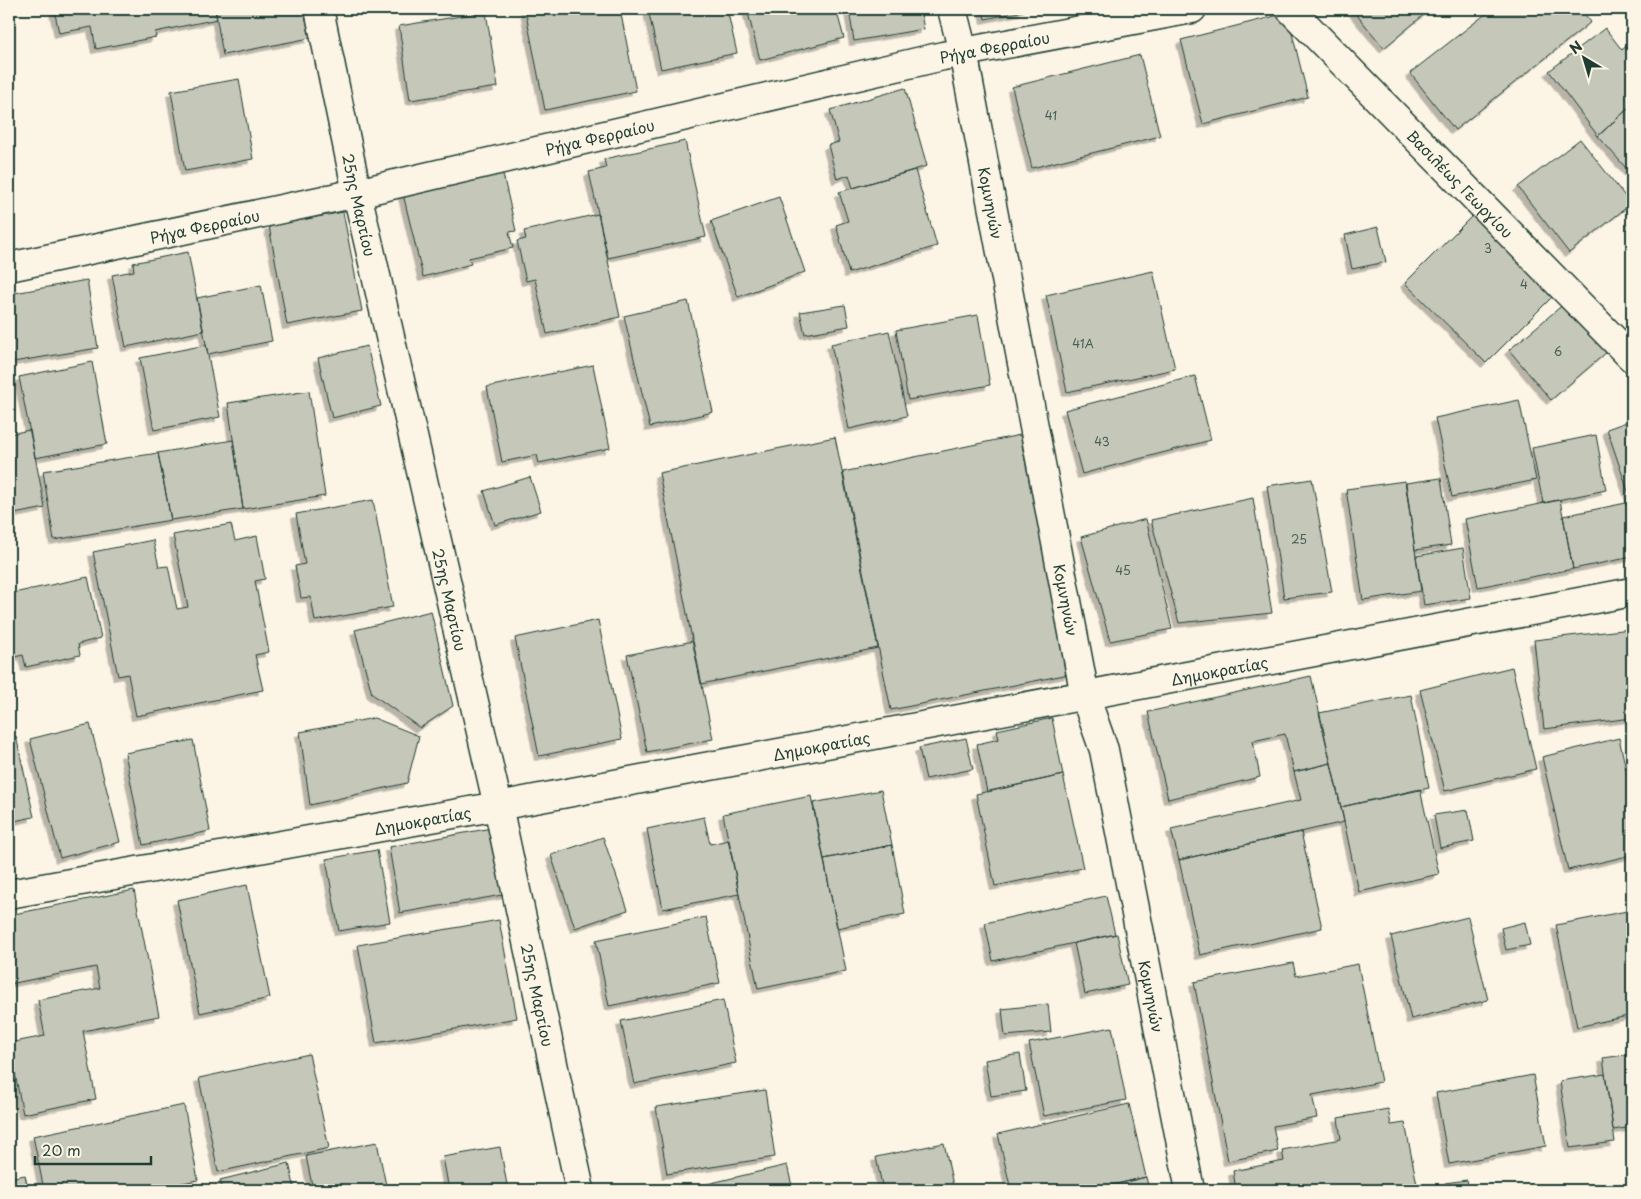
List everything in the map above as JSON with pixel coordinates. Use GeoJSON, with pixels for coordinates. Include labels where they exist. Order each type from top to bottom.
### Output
{"type":"FeatureCollection","features":[{"type":"Feature","properties":{"kind":"street","name":"25ης Μαρτίου"},"geometry":{"type":"LineString","coordinates":[[319,9],[357,193],[498,806],[580,1190]]}},
{"type":"Feature","properties":{"kind":"street","name":"Κομνηνών"},"geometry":{"type":"LineString","coordinates":[[952,9],[963,52],[1085,696],[1104,750],[1190,1190]]}},
{"type":"Feature","properties":{"kind":"street","name":"Ρήγα Φερραίου"},"geometry":{"type":"LineString","coordinates":[[9,267],[357,193],[963,52],[1192,9]]}},
{"type":"Feature","properties":{"kind":"street","name":"Βασιλέως Γεωργίου"},"geometry":{"type":"LineString","coordinates":[[1290,9],[1632,358]]}},
{"type":"Feature","properties":{"kind":"street","name":"Δημοκρατίας"},"geometry":{"type":"LineString","coordinates":[[9,894],[498,806],[1632,592]]}},
{"type":"Feature","properties":{"kind":"building"},"geometry":{"type":"Polygon","coordinates":[[[54,9],[215,9],[217,19],[155,32],[156,37],[96,49],[92,27],[59,33],[54,9]]]}},
{"type":"Feature","properties":{"kind":"building"},"geometry":{"type":"Polygon","coordinates":[[[215,9],[304,9],[310,38],[223,55],[215,9]]]}},
{"type":"Feature","properties":{"kind":"building"},"geometry":{"type":"Polygon","coordinates":[[[525,9],[620,9],[636,91],[545,110],[525,9]]]}},
{"type":"Feature","properties":{"kind":"building"},"geometry":{"type":"Polygon","coordinates":[[[648,9],[727,9],[737,53],[661,69],[648,9]]]}},
{"type":"Feature","properties":{"kind":"building"},"geometry":{"type":"Polygon","coordinates":[[[747,9],[836,9],[844,38],[760,60],[747,9]]]}},
{"type":"Feature","properties":{"kind":"building"},"geometry":{"type":"Polygon","coordinates":[[[849,9],[920,9],[924,29],[854,41],[849,9]]]}},
{"type":"Feature","properties":{"kind":"building"},"geometry":{"type":"Polygon","coordinates":[[[983,9],[1024,9],[1024,11],[985,19],[983,9]]]}},
{"type":"Feature","properties":{"kind":"building"},"geometry":{"type":"Polygon","coordinates":[[[1352,9],[1431,9],[1384,48],[1352,9]]]}},
{"type":"Feature","properties":{"kind":"building"},"geometry":{"type":"Polygon","coordinates":[[[1492,9],[1580,9],[1591,22],[1455,130],[1410,73],[1492,9]]]}},
{"type":"Feature","properties":{"kind":"building"},"geometry":{"type":"Polygon","coordinates":[[[486,12],[498,87],[410,100],[399,26],[486,12]]]}},
{"type":"Feature","properties":{"kind":"building"},"geometry":{"type":"Polygon","coordinates":[[[1287,13],[1308,97],[1203,124],[1181,40],[1287,13]]]}},
{"type":"Feature","properties":{"kind":"building"},"geometry":{"type":"Polygon","coordinates":[[[1605,28],[1622,50],[1632,41],[1632,105],[1598,136],[1549,71],[1605,28]]]}},
{"type":"Feature","properties":{"kind":"building"},"geometry":{"type":"Polygon","coordinates":[[[1140,55],[1160,136],[1032,168],[1012,87],[1140,55]]]}},
{"type":"Feature","properties":{"kind":"building"},"geometry":{"type":"Polygon","coordinates":[[[239,79],[253,159],[185,171],[171,91],[239,79]]]}},
{"type":"Feature","properties":{"kind":"building"},"geometry":{"type":"Polygon","coordinates":[[[905,88],[927,166],[853,188],[849,175],[837,179],[828,145],[839,142],[830,110],[905,88]]]}},
{"type":"Feature","properties":{"kind":"building"},"geometry":{"type":"Polygon","coordinates":[[[1632,105],[1632,175],[1598,136],[1632,105]]]}},
{"type":"Feature","properties":{"kind":"building"},"geometry":{"type":"Polygon","coordinates":[[[1580,139],[1631,204],[1569,253],[1518,187],[1580,139]]]}},
{"type":"Feature","properties":{"kind":"building"},"geometry":{"type":"Polygon","coordinates":[[[685,141],[706,237],[608,258],[589,172],[606,168],[604,159],[685,141]]]}},
{"type":"Feature","properties":{"kind":"building"},"geometry":{"type":"Polygon","coordinates":[[[502,170],[516,231],[509,232],[513,248],[469,258],[471,264],[423,277],[403,194],[502,170]]]}},
{"type":"Feature","properties":{"kind":"building"},"geometry":{"type":"Polygon","coordinates":[[[915,170],[937,246],[849,273],[836,225],[848,221],[839,192],[915,170]]]}},
{"type":"Feature","properties":{"kind":"building"},"geometry":{"type":"Polygon","coordinates":[[[779,197],[805,272],[738,297],[711,221],[779,197]]]}},
{"type":"Feature","properties":{"kind":"building"},"geometry":{"type":"Polygon","coordinates":[[[9,211],[13,235],[9,236],[9,211]]]}},
{"type":"Feature","properties":{"kind":"building"},"geometry":{"type":"Polygon","coordinates":[[[343,212],[362,311],[287,325],[269,226],[343,212]]]}},
{"type":"Feature","properties":{"kind":"building"},"geometry":{"type":"Polygon","coordinates":[[[598,214],[620,317],[547,334],[535,279],[526,281],[517,241],[526,239],[524,231],[598,214]]]}},
{"type":"Feature","properties":{"kind":"building"},"geometry":{"type":"Polygon","coordinates":[[[1473,215],[1554,295],[1486,363],[1405,283],[1473,215]]]}},
{"type":"Feature","properties":{"kind":"building"},"geometry":{"type":"Polygon","coordinates":[[[1378,227],[1386,262],[1352,269],[1345,235],[1378,227]]]}},
{"type":"Feature","properties":{"kind":"building"},"geometry":{"type":"Polygon","coordinates":[[[188,252],[203,331],[126,347],[112,275],[134,271],[133,263],[188,252]]]}},
{"type":"Feature","properties":{"kind":"building"},"geometry":{"type":"Polygon","coordinates":[[[1153,271],[1175,369],[1067,392],[1046,295],[1153,271]]]}},
{"type":"Feature","properties":{"kind":"building"},"geometry":{"type":"Polygon","coordinates":[[[87,280],[98,348],[13,362],[9,338],[9,294],[87,280]]]}},
{"type":"Feature","properties":{"kind":"building"},"geometry":{"type":"Polygon","coordinates":[[[261,285],[272,341],[208,354],[197,298],[261,285]]]}},
{"type":"Feature","properties":{"kind":"building"},"geometry":{"type":"Polygon","coordinates":[[[688,301],[713,412],[650,427],[624,316],[688,301]]]}},
{"type":"Feature","properties":{"kind":"building"},"geometry":{"type":"Polygon","coordinates":[[[1565,303],[1607,352],[1551,400],[1509,350],[1565,303]]]}},
{"type":"Feature","properties":{"kind":"building"},"geometry":{"type":"Polygon","coordinates":[[[845,305],[849,326],[805,334],[800,312],[845,305]]]}},
{"type":"Feature","properties":{"kind":"building"},"geometry":{"type":"Polygon","coordinates":[[[978,315],[990,385],[908,400],[896,330],[978,315]]]}},
{"type":"Feature","properties":{"kind":"building"},"geometry":{"type":"Polygon","coordinates":[[[889,331],[907,416],[849,429],[831,344],[889,331]]]}},
{"type":"Feature","properties":{"kind":"building"},"geometry":{"type":"Polygon","coordinates":[[[206,345],[220,417],[154,430],[140,358],[206,345]]]}},
{"type":"Feature","properties":{"kind":"building"},"geometry":{"type":"Polygon","coordinates":[[[367,346],[381,406],[332,418],[318,358],[367,346]]]}},
{"type":"Feature","properties":{"kind":"building"},"geometry":{"type":"Polygon","coordinates":[[[92,362],[107,444],[35,458],[19,377],[92,362]]]}},
{"type":"Feature","properties":{"kind":"building"},"geometry":{"type":"Polygon","coordinates":[[[593,365],[610,448],[539,463],[537,455],[502,462],[487,387],[593,365]]]}},
{"type":"Feature","properties":{"kind":"building"},"geometry":{"type":"Polygon","coordinates":[[[1195,376],[1211,440],[1082,474],[1065,410],[1195,376]]]}},
{"type":"Feature","properties":{"kind":"building"},"geometry":{"type":"Polygon","coordinates":[[[309,391],[325,496],[243,509],[228,403],[309,391]]]}},
{"type":"Feature","properties":{"kind":"building"},"geometry":{"type":"Polygon","coordinates":[[[1519,400],[1536,480],[1452,497],[1435,418],[1519,400]]]}},
{"type":"Feature","properties":{"kind":"building"},"geometry":{"type":"Polygon","coordinates":[[[1632,420],[1632,503],[1607,429],[1632,420]]]}},
{"type":"Feature","properties":{"kind":"building"},"geometry":{"type":"Polygon","coordinates":[[[30,430],[45,508],[9,515],[9,434],[30,430]]]}},
{"type":"Feature","properties":{"kind":"building"},"geometry":{"type":"Polygon","coordinates":[[[1020,435],[1069,674],[891,710],[843,472],[1020,435]]]}},
{"type":"Feature","properties":{"kind":"building"},"geometry":{"type":"Polygon","coordinates":[[[1596,435],[1606,490],[1543,503],[1532,448],[1596,435]]]}},
{"type":"Feature","properties":{"kind":"building"},"geometry":{"type":"Polygon","coordinates":[[[835,437],[878,648],[701,684],[659,473],[835,437]]]}},
{"type":"Feature","properties":{"kind":"building"},"geometry":{"type":"Polygon","coordinates":[[[233,440],[243,509],[171,520],[158,453],[233,440]]]}},
{"type":"Feature","properties":{"kind":"building"},"geometry":{"type":"Polygon","coordinates":[[[158,453],[171,520],[54,540],[43,471],[158,453]]]}},
{"type":"Feature","properties":{"kind":"building"},"geometry":{"type":"Polygon","coordinates":[[[530,477],[541,511],[495,525],[484,491],[530,477]]]}},
{"type":"Feature","properties":{"kind":"building"},"geometry":{"type":"Polygon","coordinates":[[[1441,478],[1451,545],[1415,550],[1406,483],[1441,478]]]}},
{"type":"Feature","properties":{"kind":"building"},"geometry":{"type":"Polygon","coordinates":[[[1312,479],[1332,592],[1284,598],[1267,486],[1312,479]]]}},
{"type":"Feature","properties":{"kind":"building"},"geometry":{"type":"Polygon","coordinates":[[[1405,481],[1421,591],[1363,600],[1346,489],[1405,481]]]}},
{"type":"Feature","properties":{"kind":"building"},"geometry":{"type":"Polygon","coordinates":[[[1253,498],[1272,613],[1179,623],[1151,520],[1253,498]]]}},
{"type":"Feature","properties":{"kind":"building"},"geometry":{"type":"Polygon","coordinates":[[[373,500],[393,607],[315,621],[311,597],[301,598],[295,566],[305,564],[296,514],[373,500]]]}},
{"type":"Feature","properties":{"kind":"building"},"geometry":{"type":"Polygon","coordinates":[[[1560,500],[1573,569],[1478,587],[1465,519],[1560,500]]]}},
{"type":"Feature","properties":{"kind":"building"},"geometry":{"type":"Polygon","coordinates":[[[1626,503],[1632,532],[1632,557],[1573,569],[1563,516],[1626,503]]]}},
{"type":"Feature","properties":{"kind":"building"},"geometry":{"type":"Polygon","coordinates":[[[1146,519],[1172,629],[1110,641],[1081,537],[1146,519]]]}},
{"type":"Feature","properties":{"kind":"building"},"geometry":{"type":"Polygon","coordinates":[[[231,524],[235,541],[257,536],[265,579],[255,581],[269,652],[255,655],[263,690],[136,716],[128,674],[118,676],[93,552],[153,540],[159,567],[168,566],[177,609],[188,607],[173,535],[231,524]]]}},
{"type":"Feature","properties":{"kind":"building"},"geometry":{"type":"Polygon","coordinates":[[[1463,548],[1471,598],[1424,605],[1416,556],[1463,548]]]}},
{"type":"Feature","properties":{"kind":"building"},"geometry":{"type":"Polygon","coordinates":[[[88,577],[101,638],[78,644],[80,655],[26,667],[23,655],[10,658],[9,594],[88,577]]]}},
{"type":"Feature","properties":{"kind":"building"},"geometry":{"type":"Polygon","coordinates":[[[431,611],[453,706],[420,728],[372,694],[355,630],[431,611]]]}},
{"type":"Feature","properties":{"kind":"building"},"geometry":{"type":"Polygon","coordinates":[[[598,620],[622,739],[539,756],[515,638],[598,620]]]}},
{"type":"Feature","properties":{"kind":"building"},"geometry":{"type":"Polygon","coordinates":[[[1631,629],[1632,718],[1544,729],[1534,640],[1631,629]]]}},
{"type":"Feature","properties":{"kind":"building"},"geometry":{"type":"Polygon","coordinates":[[[693,641],[713,739],[647,752],[627,655],[693,641]]]}},
{"type":"Feature","properties":{"kind":"building"},"geometry":{"type":"Polygon","coordinates":[[[1512,667],[1536,769],[1445,791],[1420,690],[1512,667]]]}},
{"type":"Feature","properties":{"kind":"building"},"geometry":{"type":"Polygon","coordinates":[[[1311,676],[1331,763],[1294,772],[1285,734],[1253,741],[1260,777],[1168,799],[1148,712],[1311,676]]]}},
{"type":"Feature","properties":{"kind":"building"},"geometry":{"type":"Polygon","coordinates":[[[1411,695],[1429,788],[1341,807],[1319,713],[1411,695]]]}},
{"type":"Feature","properties":{"kind":"building"},"geometry":{"type":"Polygon","coordinates":[[[374,718],[419,736],[407,783],[310,805],[300,732],[374,718]]]}},
{"type":"Feature","properties":{"kind":"building"},"geometry":{"type":"Polygon","coordinates":[[[1052,718],[1063,775],[987,792],[977,744],[999,739],[997,730],[1052,718]]]}},
{"type":"Feature","properties":{"kind":"building"},"geometry":{"type":"Polygon","coordinates":[[[90,724],[120,842],[60,858],[30,739],[90,724]]]}},
{"type":"Feature","properties":{"kind":"building"},"geometry":{"type":"Polygon","coordinates":[[[16,736],[34,817],[9,822],[9,738],[16,736]]]}},
{"type":"Feature","properties":{"kind":"building"},"geometry":{"type":"Polygon","coordinates":[[[966,738],[973,769],[926,779],[919,748],[966,738]]]}},
{"type":"Feature","properties":{"kind":"building"},"geometry":{"type":"Polygon","coordinates":[[[1619,738],[1632,796],[1632,855],[1568,870],[1542,757],[1619,738]]]}},
{"type":"Feature","properties":{"kind":"building"},"geometry":{"type":"Polygon","coordinates":[[[193,740],[210,831],[143,845],[125,753],[193,740]]]}},
{"type":"Feature","properties":{"kind":"building"},"geometry":{"type":"Polygon","coordinates":[[[1331,763],[1344,822],[1179,860],[1171,829],[1301,800],[1294,772],[1331,763]]]}},
{"type":"Feature","properties":{"kind":"building"},"geometry":{"type":"Polygon","coordinates":[[[1063,775],[1083,868],[995,886],[976,794],[1063,775]]]}},
{"type":"Feature","properties":{"kind":"building"},"geometry":{"type":"Polygon","coordinates":[[[1420,789],[1439,874],[1359,892],[1341,807],[1420,789]]]}},
{"type":"Feature","properties":{"kind":"building"},"geometry":{"type":"Polygon","coordinates":[[[881,790],[892,845],[824,859],[813,803],[881,790]]]}},
{"type":"Feature","properties":{"kind":"building"},"geometry":{"type":"Polygon","coordinates":[[[811,796],[846,971],[758,989],[723,814],[811,796]]]}},
{"type":"Feature","properties":{"kind":"building"},"geometry":{"type":"Polygon","coordinates":[[[1468,810],[1474,841],[1440,848],[1434,815],[1468,810]]]}},
{"type":"Feature","properties":{"kind":"building"},"geometry":{"type":"Polygon","coordinates":[[[704,817],[710,844],[729,840],[739,894],[663,909],[647,829],[704,817]]]}},
{"type":"Feature","properties":{"kind":"building"},"geometry":{"type":"Polygon","coordinates":[[[497,827],[508,894],[400,913],[389,847],[497,827]]]}},
{"type":"Feature","properties":{"kind":"building"},"geometry":{"type":"Polygon","coordinates":[[[1301,832],[1322,928],[1200,955],[1179,860],[1301,832]]]}},
{"type":"Feature","properties":{"kind":"building"},"geometry":{"type":"Polygon","coordinates":[[[603,837],[628,910],[575,928],[551,855],[603,837]]]}},
{"type":"Feature","properties":{"kind":"building"},"geometry":{"type":"Polygon","coordinates":[[[892,845],[905,914],[837,928],[824,859],[892,845]]]}},
{"type":"Feature","properties":{"kind":"building"},"geometry":{"type":"Polygon","coordinates":[[[377,850],[390,922],[339,931],[326,859],[377,850]]]}},
{"type":"Feature","properties":{"kind":"building"},"geometry":{"type":"Polygon","coordinates":[[[247,885],[270,998],[200,1013],[177,900],[247,885]]]}},
{"type":"Feature","properties":{"kind":"building"},"geometry":{"type":"Polygon","coordinates":[[[134,890],[159,1016],[83,1031],[96,1099],[23,1114],[9,1043],[45,1036],[38,1000],[100,988],[96,967],[9,984],[9,915],[134,890]]]}},
{"type":"Feature","properties":{"kind":"building"},"geometry":{"type":"Polygon","coordinates":[[[1106,896],[1115,934],[993,961],[985,923],[1106,896]]]}},
{"type":"Feature","properties":{"kind":"building"},"geometry":{"type":"Polygon","coordinates":[[[1632,910],[1632,1015],[1577,1027],[1556,925],[1632,910]]]}},
{"type":"Feature","properties":{"kind":"building"},"geometry":{"type":"Polygon","coordinates":[[[706,917],[720,983],[609,1006],[596,940],[706,917]]]}},
{"type":"Feature","properties":{"kind":"building"},"geometry":{"type":"Polygon","coordinates":[[[1468,917],[1488,1000],[1411,1019],[1391,936],[1468,917]]]}},
{"type":"Feature","properties":{"kind":"building"},"geometry":{"type":"Polygon","coordinates":[[[499,920],[517,1018],[376,1043],[358,945],[499,920]]]}},
{"type":"Feature","properties":{"kind":"building"},"geometry":{"type":"Polygon","coordinates":[[[1525,922],[1530,945],[1506,950],[1501,928],[1525,922]]]}},
{"type":"Feature","properties":{"kind":"building"},"geometry":{"type":"Polygon","coordinates":[[[1117,934],[1128,985],[1085,994],[1074,943],[1117,934]]]}},
{"type":"Feature","properties":{"kind":"building"},"geometry":{"type":"Polygon","coordinates":[[[1293,963],[1296,976],[1358,964],[1381,1082],[1312,1095],[1317,1118],[1273,1126],[1278,1151],[1228,1161],[1194,982],[1293,963]]]}},
{"type":"Feature","properties":{"kind":"building"},"geometry":{"type":"Polygon","coordinates":[[[723,1000],[736,1063],[634,1084],[621,1021],[723,1000]]]}},
{"type":"Feature","properties":{"kind":"building"},"geometry":{"type":"Polygon","coordinates":[[[1048,1004],[1051,1032],[1005,1036],[1002,1009],[1048,1004]]]}},
{"type":"Feature","properties":{"kind":"building"},"geometry":{"type":"Polygon","coordinates":[[[1112,1027],[1126,1100],[1044,1116],[1029,1043],[1112,1027]]]}},
{"type":"Feature","properties":{"kind":"building"},"geometry":{"type":"Polygon","coordinates":[[[309,1054],[329,1148],[218,1172],[199,1078],[309,1054]]]}},
{"type":"Feature","properties":{"kind":"building"},"geometry":{"type":"Polygon","coordinates":[[[1020,1054],[1026,1091],[991,1096],[985,1060],[1020,1054]]]}},
{"type":"Feature","properties":{"kind":"building"},"geometry":{"type":"Polygon","coordinates":[[[1632,1054],[1632,1127],[1613,1130],[1603,1058],[1632,1054]]]}},
{"type":"Feature","properties":{"kind":"building"},"geometry":{"type":"Polygon","coordinates":[[[1605,1074],[1615,1142],[1570,1148],[1560,1081],[1605,1074]]]}},
{"type":"Feature","properties":{"kind":"building"},"geometry":{"type":"Polygon","coordinates":[[[1533,1075],[1546,1146],[1449,1164],[1436,1093],[1533,1075]]]}},
{"type":"Feature","properties":{"kind":"building"},"geometry":{"type":"Polygon","coordinates":[[[765,1090],[775,1157],[667,1174],[656,1107],[765,1090]]]}},
{"type":"Feature","properties":{"kind":"building"},"geometry":{"type":"Polygon","coordinates":[[[1129,1104],[1146,1177],[1092,1190],[1011,1190],[998,1134],[1129,1104]]]}},
{"type":"Feature","properties":{"kind":"building"},"geometry":{"type":"Polygon","coordinates":[[[184,1105],[198,1180],[146,1190],[44,1190],[33,1136],[184,1105]]]}},
{"type":"Feature","properties":{"kind":"building"},"geometry":{"type":"Polygon","coordinates":[[[1388,1109],[1391,1125],[1405,1123],[1418,1190],[1236,1190],[1233,1171],[1284,1161],[1282,1150],[1341,1139],[1338,1118],[1388,1109]]]}},
{"type":"Feature","properties":{"kind":"building"},"geometry":{"type":"Polygon","coordinates":[[[9,1135],[14,1150],[9,1152],[9,1135]]]}},
{"type":"Feature","properties":{"kind":"building"},"geometry":{"type":"Polygon","coordinates":[[[377,1142],[387,1190],[313,1190],[306,1156],[377,1142]]]}},
{"type":"Feature","properties":{"kind":"building"},"geometry":{"type":"Polygon","coordinates":[[[944,1143],[954,1190],[883,1190],[876,1157],[944,1143]]]}},
{"type":"Feature","properties":{"kind":"building"},"geometry":{"type":"Polygon","coordinates":[[[500,1147],[508,1190],[449,1190],[443,1157],[500,1147]]]}},
{"type":"Feature","properties":{"kind":"building"},"geometry":{"type":"Polygon","coordinates":[[[289,1163],[295,1190],[223,1190],[220,1180],[289,1163]]]}},
{"type":"Feature","properties":{"kind":"building"},"geometry":{"type":"Polygon","coordinates":[[[787,1165],[793,1190],[682,1190],[787,1165]]]}},
{"type":"Feature","properties":{"kind":"building"},"geometry":{"type":"Polygon","coordinates":[[[25,1175],[28,1190],[9,1190],[9,1178],[25,1175]]]}},
{"type":"Feature","properties":{"kind":"building"},"geometry":{"type":"Polygon","coordinates":[[[1146,1177],[1149,1190],[1092,1190],[1146,1177]]]}},
{"type":"Feature","properties":{"kind":"building"},"geometry":{"type":"Polygon","coordinates":[[[1467,1180],[1469,1190],[1447,1190],[1445,1183],[1467,1180]]]}}]}
